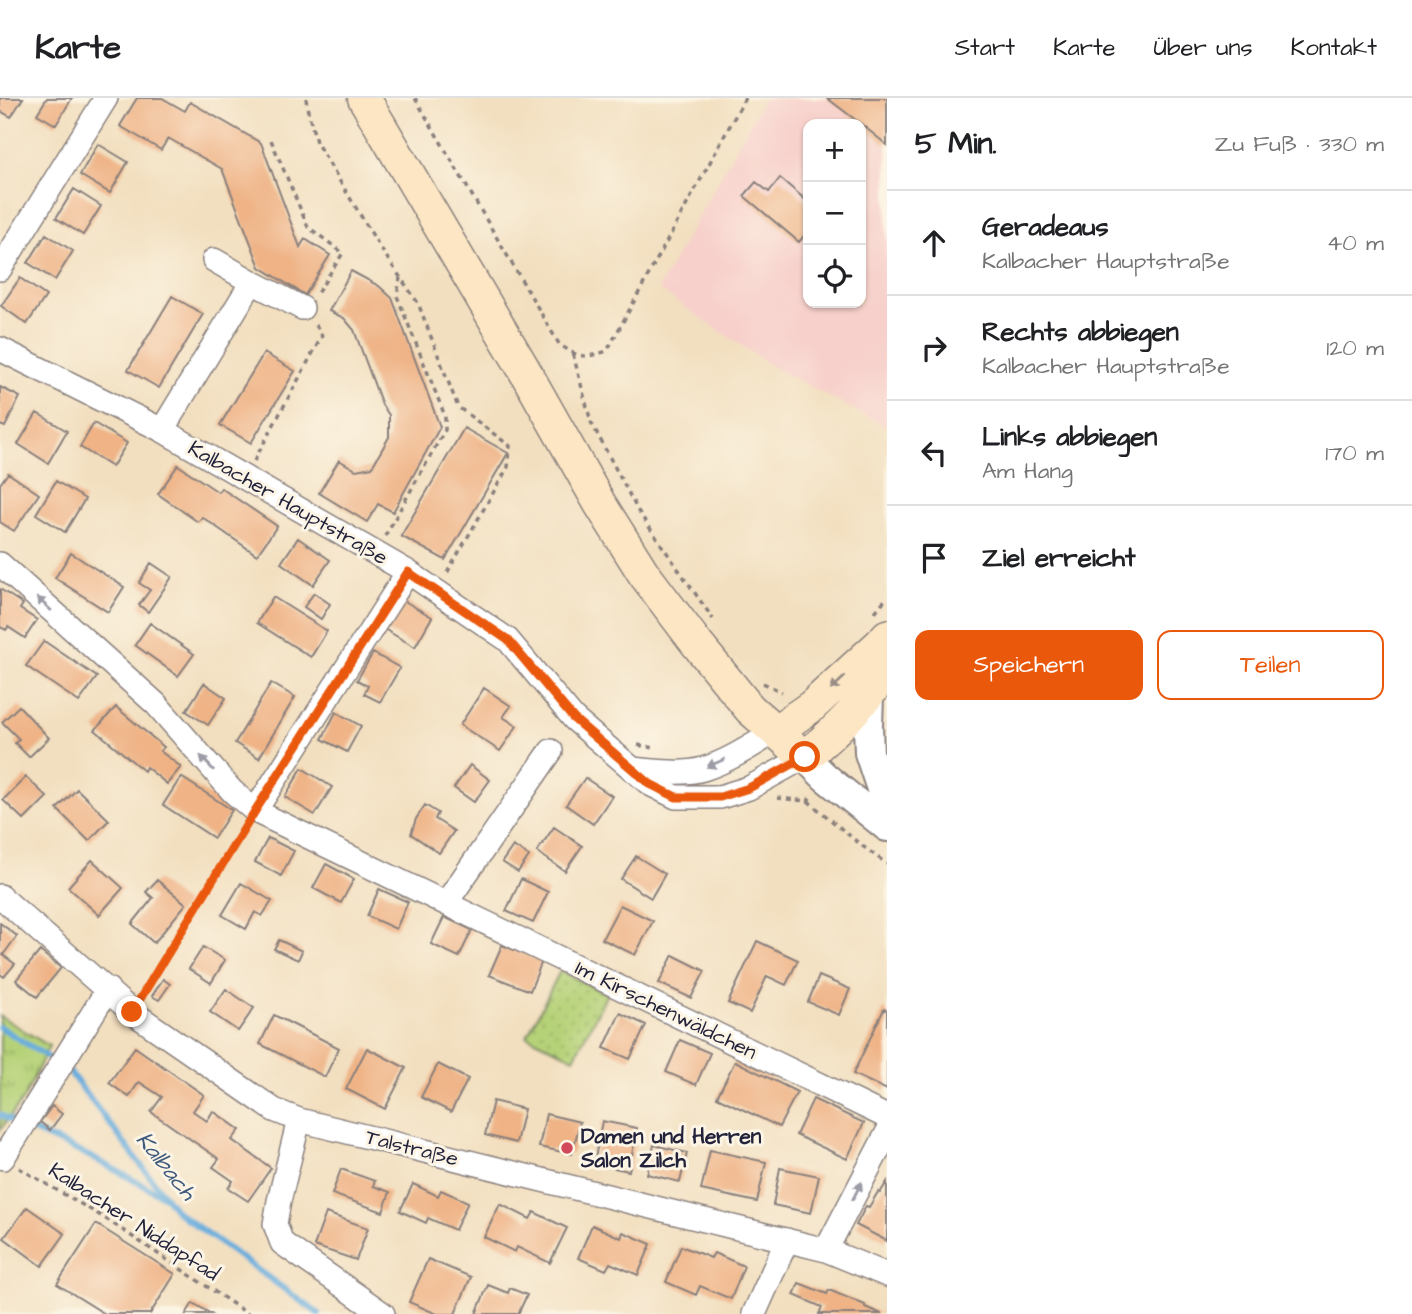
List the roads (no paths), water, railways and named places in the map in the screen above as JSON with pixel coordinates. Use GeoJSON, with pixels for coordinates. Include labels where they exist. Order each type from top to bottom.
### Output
{"type":"FeatureCollection","features":[{"type":"Feature","properties":{"kind":"main road"},"geometry":{"type":"LineString","coordinates":[[364,98],[516,355],[600,504],[644,574],[750,709],[805,757],[833,733],[878,683]]}},
{"type":"Feature","properties":{"kind":"main road"},"geometry":{"type":"LineString","coordinates":[[776,731],[812,706],[887,636]]}},
{"type":"Feature","properties":{"kind":"street"},"geometry":{"type":"LineString","coordinates":[[0,269],[106,98]]}},
{"type":"Feature","properties":{"kind":"street"},"geometry":{"type":"LineString","coordinates":[[214,260],[304,309]]}},
{"type":"Feature","properties":{"kind":"street"},"geometry":{"type":"LineString","coordinates":[[162,430],[252,282]]}},
{"type":"Feature","properties":{"kind":"street","name":"Kalbacher Hauptstraße"},"geometry":{"type":"LineString","coordinates":[[0,349],[162,430],[437,590],[508,640],[574,719],[650,784],[676,797],[720,797],[749,788],[805,757]]}},
{"type":"Feature","properties":{"kind":"street","name":"Im Kirschenwäldchen"},"geometry":{"type":"LineString","coordinates":[[0,564],[156,705],[232,791],[255,811],[887,1117]]}},
{"type":"Feature","properties":{"kind":"street"},"geometry":{"type":"LineString","coordinates":[[255,811],[408,572]]}},
{"type":"Feature","properties":{"kind":"street"},"geometry":{"type":"LineString","coordinates":[[878,683],[867,726],[869,753],[887,807]]}},
{"type":"Feature","properties":{"kind":"street"},"geometry":{"type":"LineString","coordinates":[[632,769],[664,772],[701,770],[737,754],[776,731]]}},
{"type":"Feature","properties":{"kind":"street"},"geometry":{"type":"LineString","coordinates":[[446,903],[551,751]]}},
{"type":"Feature","properties":{"kind":"street"},"geometry":{"type":"LineString","coordinates":[[805,757],[825,777],[887,827]]}},
{"type":"Feature","properties":{"kind":"street","name":"Talstraße"},"geometry":{"type":"LineString","coordinates":[[0,896],[132,1012],[274,1110],[299,1120],[826,1250],[887,1275]]}},
{"type":"Feature","properties":{"kind":"street"},"geometry":{"type":"LineString","coordinates":[[2,1158],[108,989]]}},
{"type":"Feature","properties":{"kind":"street"},"geometry":{"type":"LineString","coordinates":[[299,1120],[278,1201],[275,1224],[282,1243],[383,1314]]}},
{"type":"Feature","properties":{"kind":"street"},"geometry":{"type":"LineString","coordinates":[[826,1250],[887,1133]]}},
{"type":"Feature","properties":{"kind":"street"},"geometry":{"type":"LineString","coordinates":[[754,1314],[787,1240]]}},
{"type":"Feature","properties":{"kind":"waterway","name":"Kalbach"},"geometry":{"type":"LineString","coordinates":[[0,1027],[68,1070],[177,1212],[319,1314]]}},
{"type":"Feature","properties":{"kind":"waterway"},"geometry":{"type":"LineString","coordinates":[[0,1115],[17,1123]]}},
{"type":"Feature","properties":{"kind":"waterway"},"geometry":{"type":"LineString","coordinates":[[27,1128],[91,1157],[165,1197]]}},
{"type":"Feature","properties":{"kind":"place","name":"Damen und Herren Salon Zilch"},"geometry":{"type":"Point","coordinates":[567,1148]}}]}
